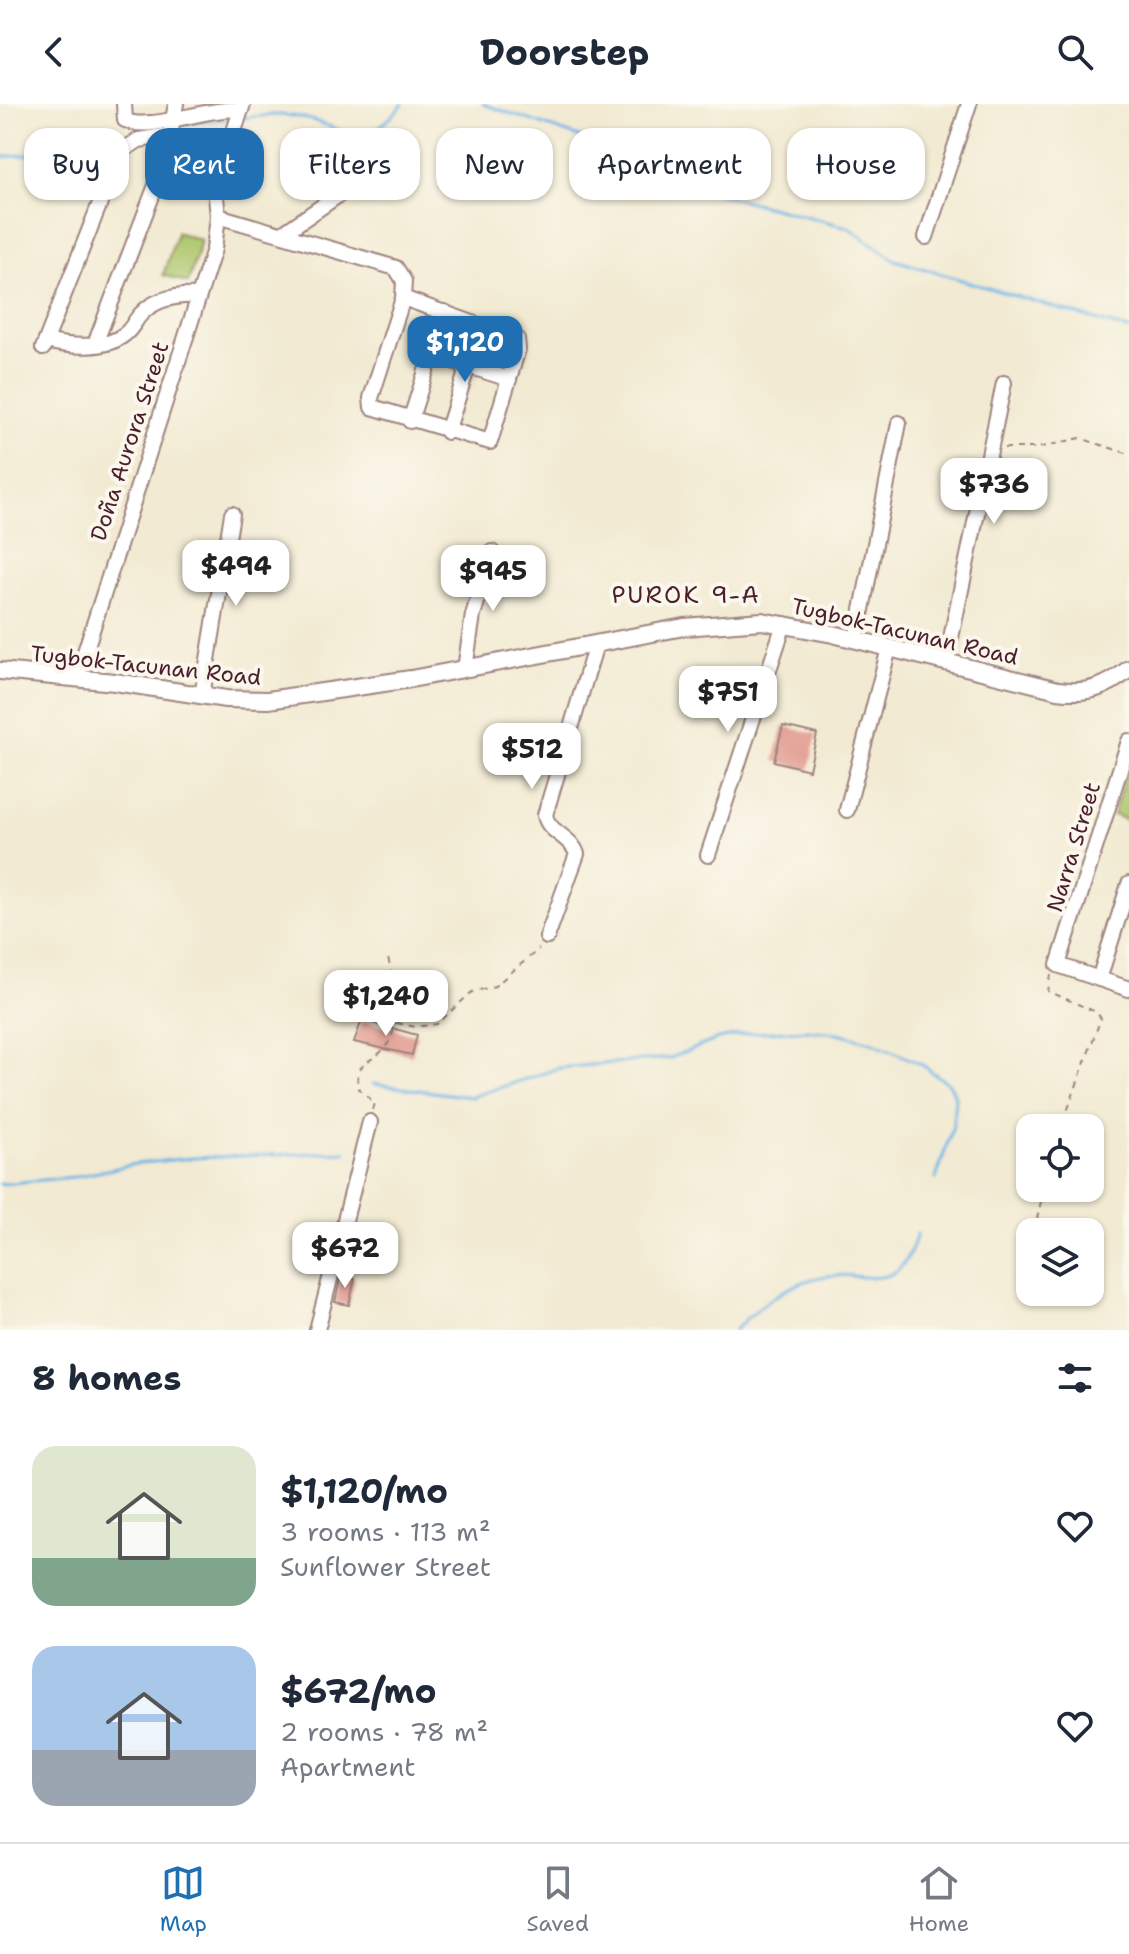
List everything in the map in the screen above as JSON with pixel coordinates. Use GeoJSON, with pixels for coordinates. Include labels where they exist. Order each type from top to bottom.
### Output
{"type":"FeatureCollection","features":[{"type":"Feature","properties":{"kind":"street"},"geometry":{"type":"LineString","coordinates":[[124,104],[125,120],[149,125],[175,111],[242,107]]}},
{"type":"Feature","properties":{"kind":"street"},"geometry":{"type":"LineString","coordinates":[[926,237],[969,104]]}},
{"type":"Feature","properties":{"kind":"street","name":"Doña Aurora Street"},"geometry":{"type":"LineString","coordinates":[[77,677],[216,239],[218,216],[215,188],[242,107]]}},
{"type":"Feature","properties":{"kind":"street"},"geometry":{"type":"LineString","coordinates":[[145,139],[120,152],[45,345],[95,344],[123,336],[152,304],[174,297],[198,296]]}},
{"type":"Feature","properties":{"kind":"street"},"geometry":{"type":"LineString","coordinates":[[95,344],[151,200]]}},
{"type":"Feature","properties":{"kind":"street"},"geometry":{"type":"LineString","coordinates":[[282,234],[331,200]]}},
{"type":"Feature","properties":{"kind":"street"},"geometry":{"type":"LineString","coordinates":[[218,216],[396,268],[404,281],[403,298],[371,398],[372,407],[447,432],[490,442],[518,349],[517,339],[403,298]]}},
{"type":"Feature","properties":{"kind":"street"},"geometry":{"type":"LineString","coordinates":[[410,421],[445,312]]}},
{"type":"Feature","properties":{"kind":"street"},"geometry":{"type":"LineString","coordinates":[[431,354],[509,379]]}},
{"type":"Feature","properties":{"kind":"street"},"geometry":{"type":"LineString","coordinates":[[447,432],[468,366]]}},
{"type":"Feature","properties":{"kind":"street"},"geometry":{"type":"LineString","coordinates":[[946,662],[1004,383]]}},
{"type":"Feature","properties":{"kind":"street"},"geometry":{"type":"LineString","coordinates":[[856,640],[899,423]]}},
{"type":"Feature","properties":{"kind":"street"},"geometry":{"type":"LineString","coordinates":[[202,696],[232,514]]}},
{"type":"Feature","properties":{"kind":"street"},"geometry":{"type":"LineString","coordinates":[[465,669],[473,615],[492,552]]}},
{"type":"Feature","properties":{"kind":"street","name":"Tugbok-Tacunan Road"},"geometry":{"type":"LineString","coordinates":[[0,671],[77,677],[247,701],[289,699],[719,622],[784,624],[1073,692],[1102,688],[1129,669]]}},
{"type":"Feature","properties":{"kind":"street"},"geometry":{"type":"LineString","coordinates":[[708,855],[784,624]]}},
{"type":"Feature","properties":{"kind":"street"},"geometry":{"type":"LineString","coordinates":[[547,937],[577,854],[571,841],[550,826],[545,815],[596,644]]}},
{"type":"Feature","properties":{"kind":"street"},"geometry":{"type":"LineString","coordinates":[[847,810],[889,648]]}},
{"type":"Feature","properties":{"kind":"street","name":"Narra Street"},"geometry":{"type":"LineString","coordinates":[[1058,965],[1128,748]]}},
{"type":"Feature","properties":{"kind":"street"},"geometry":{"type":"LineString","coordinates":[[1099,979],[1129,884]]}},
{"type":"Feature","properties":{"kind":"street"},"geometry":{"type":"LineString","coordinates":[[1058,965],[1129,989]]}},
{"type":"Feature","properties":{"kind":"street"},"geometry":{"type":"LineString","coordinates":[[317,1330],[370,1122]]}},
{"type":"Feature","properties":{"kind":"path"},"geometry":{"type":"LineString","coordinates":[[991,447],[1038,448],[1080,438],[1129,454]]}},
{"type":"Feature","properties":{"kind":"path"},"geometry":{"type":"LineString","coordinates":[[396,1023],[416,1027],[437,1024],[472,992],[495,986],[530,959],[547,937]]}},
{"type":"Feature","properties":{"kind":"path"},"geometry":{"type":"LineString","coordinates":[[375,1103],[359,1089],[359,1070],[386,1048],[396,1023],[398,1005],[388,958]]}},
{"type":"Feature","properties":{"kind":"path"},"geometry":{"type":"LineString","coordinates":[[1058,965],[1047,982],[1048,991],[1096,1012],[1101,1023],[1066,1114]]}},
{"type":"Feature","properties":{"kind":"green space"},"geometry":{"type":"Polygon","coordinates":[[[177,232],[201,240],[188,283],[163,275],[177,232]]]}},
{"type":"Feature","properties":{"kind":"green space"},"geometry":{"type":"Polygon","coordinates":[[[1129,767],[1129,821],[1113,815],[1129,767]]]}},
{"type":"Feature","properties":{"kind":"building"},"geometry":{"type":"Polygon","coordinates":[[[783,726],[817,734],[809,770],[774,761],[783,726]]]}},
{"type":"Feature","properties":{"kind":"building"},"geometry":{"type":"Polygon","coordinates":[[[362,1020],[417,1035],[412,1055],[354,1042],[362,1020]]]}},
{"type":"Feature","properties":{"kind":"building"},"geometry":{"type":"Polygon","coordinates":[[[341,1276],[355,1279],[349,1305],[335,1302],[341,1276]]]}},
{"type":"Feature","properties":{"kind":"waterway"},"geometry":{"type":"LineString","coordinates":[[244,118],[292,116],[353,134],[364,134],[375,130],[403,104]]}},
{"type":"Feature","properties":{"kind":"waterway"},"geometry":{"type":"LineString","coordinates":[[483,104],[646,160],[719,194],[848,227],[895,260],[1129,330]]}},
{"type":"Feature","properties":{"kind":"waterway"},"geometry":{"type":"LineString","coordinates":[[187,124],[231,119]]}},
{"type":"Feature","properties":{"kind":"waterway"},"geometry":{"type":"LineString","coordinates":[[0,157],[60,152],[134,135]]}},
{"type":"Feature","properties":{"kind":"waterway"},"geometry":{"type":"LineString","coordinates":[[373,1084],[471,1097],[559,1068],[670,1058],[718,1039],[750,1033],[806,1030],[838,1033],[872,1042],[921,1064],[950,1085],[955,1096],[953,1125],[936,1179]]}},
{"type":"Feature","properties":{"kind":"waterway"},"geometry":{"type":"LineString","coordinates":[[0,1184],[74,1177],[135,1164],[191,1158],[346,1152]]}},
{"type":"Feature","properties":{"kind":"waterway"},"geometry":{"type":"LineString","coordinates":[[735,1330],[770,1300],[812,1279],[888,1275],[899,1269],[909,1256],[917,1234]]}},
{"type":"Feature","properties":{"kind":"district","name":"PUROK 9-A"},"geometry":{"type":"Point","coordinates":[686,595]}}]}
